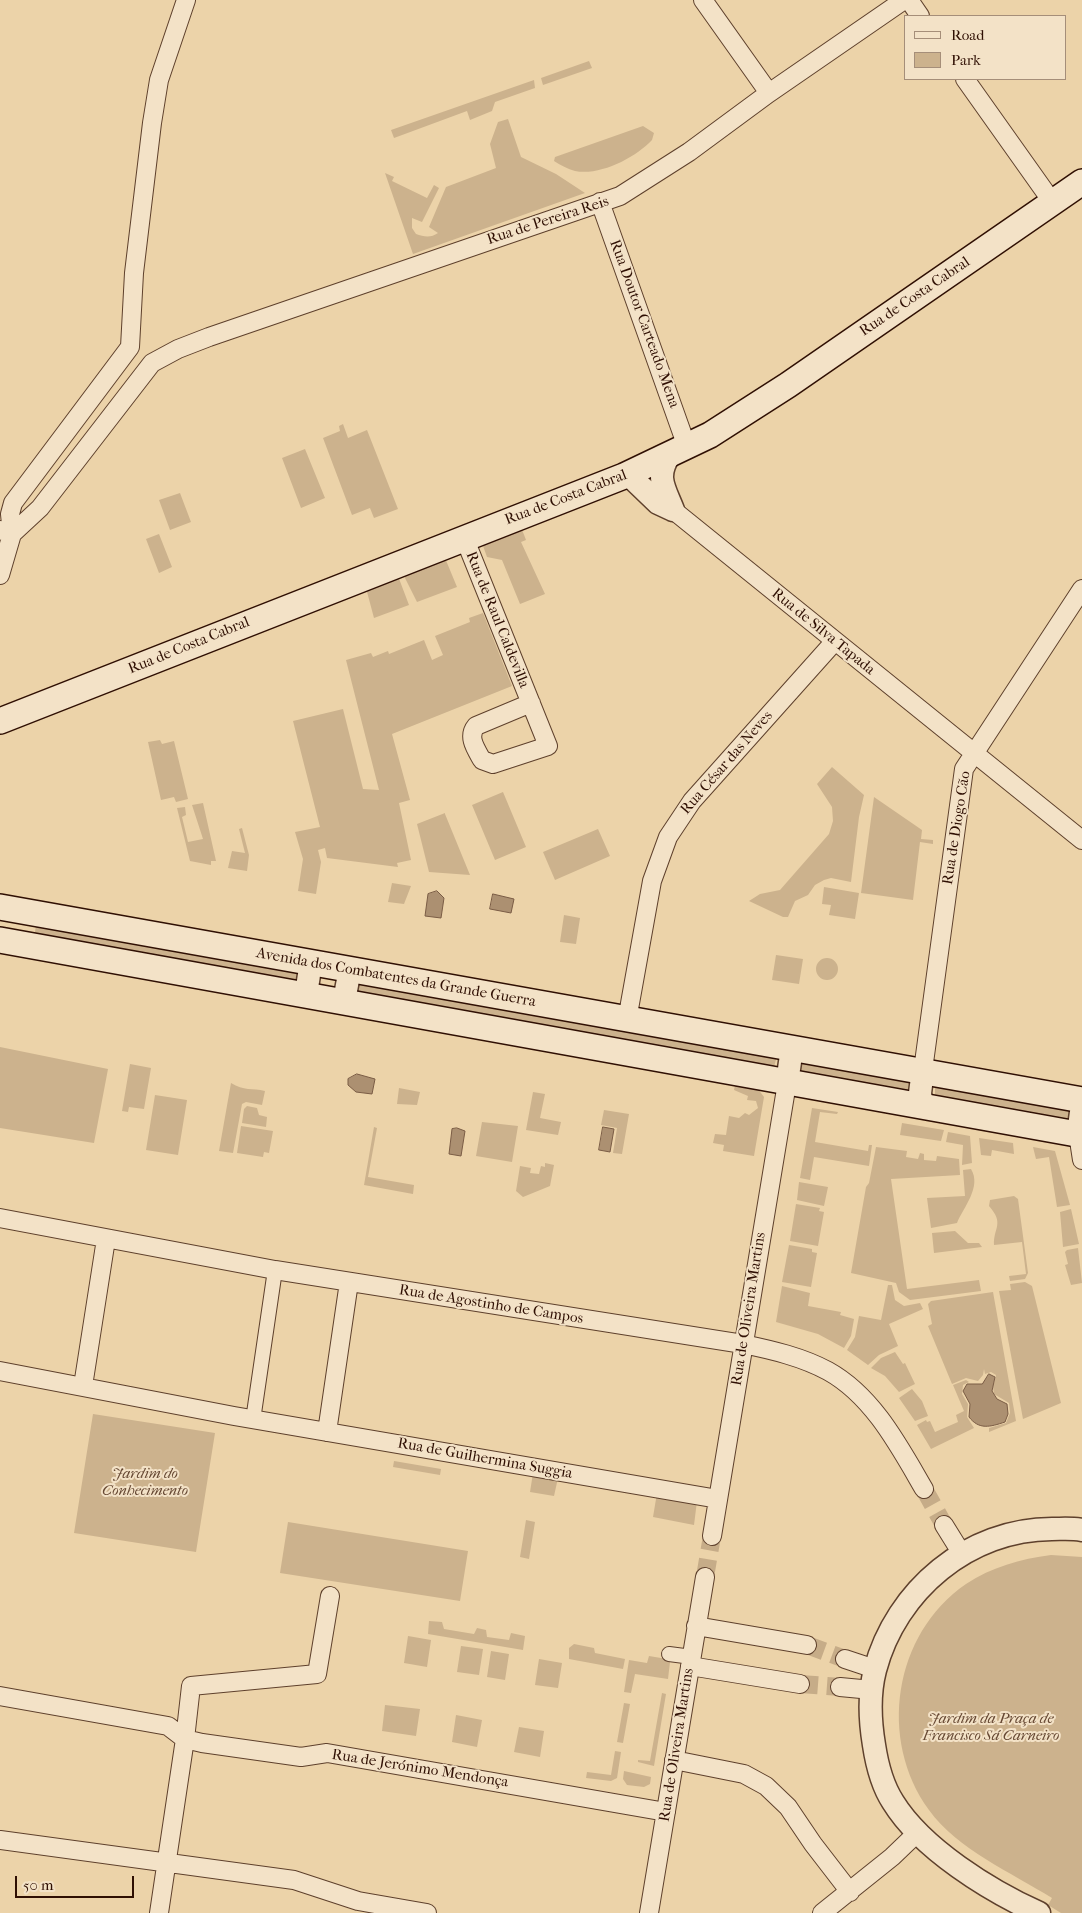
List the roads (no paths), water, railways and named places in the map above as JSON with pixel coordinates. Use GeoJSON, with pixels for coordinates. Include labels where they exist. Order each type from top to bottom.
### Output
{"type":"FeatureCollection","features":[{"type":"Feature","properties":{"kind":"main road","name":"Rua de Costa Cabral"},"geometry":{"type":"LineString","coordinates":[[0,721],[464,537],[624,476],[678,451],[710,435],[788,385],[1082,182]]}},
{"type":"Feature","properties":{"kind":"main road","name":"Avenida dos Combatentes da Grande Guerra"},"geometry":{"type":"LineString","coordinates":[[0,907],[350,968],[627,1020],[923,1070],[1082,1100]]}},
{"type":"Feature","properties":{"kind":"main road"},"geometry":{"type":"LineString","coordinates":[[0,940],[306,994],[786,1083],[1080,1134]]}},
{"type":"Feature","properties":{"kind":"street"},"geometry":{"type":"LineString","coordinates":[[0,575],[10,514],[20,491],[130,347],[134,273],[152,124],[160,80],[186,0]]}},
{"type":"Feature","properties":{"kind":"street"},"geometry":{"type":"LineString","coordinates":[[703,0],[769,93]]}},
{"type":"Feature","properties":{"kind":"street","name":"Rua de Pereira Reis"},"geometry":{"type":"LineString","coordinates":[[152,363],[178,349],[209,337],[620,196],[689,152],[769,93],[904,0]]}},
{"type":"Feature","properties":{"kind":"street"},"geometry":{"type":"LineString","coordinates":[[909,0],[919,15]]}},
{"type":"Feature","properties":{"kind":"street"},"geometry":{"type":"LineString","coordinates":[[966,80],[1053,203]]}},
{"type":"Feature","properties":{"kind":"street","name":"Rua Doutor Carteado Mena"},"geometry":{"type":"LineString","coordinates":[[600,202],[678,451]]}},
{"type":"Feature","properties":{"kind":"street"},"geometry":{"type":"LineString","coordinates":[[6,532],[40,508],[152,363],[130,347]]}},
{"type":"Feature","properties":{"kind":"street"},"geometry":{"type":"LineString","coordinates":[[673,510],[661,476],[663,466],[678,451]]}},
{"type":"Feature","properties":{"kind":"street"},"geometry":{"type":"LineString","coordinates":[[624,476],[632,478],[658,503],[673,510]]}},
{"type":"Feature","properties":{"kind":"street","name":"Rua de Silva Tapada"},"geometry":{"type":"LineString","coordinates":[[673,510],[1082,840]]}},
{"type":"Feature","properties":{"kind":"street","name":"Rua de Raul Caldevilla"},"geometry":{"type":"LineString","coordinates":[[464,537],[531,703]]}},
{"type":"Feature","properties":{"kind":"street","name":"Rua de Diogo Cão"},"geometry":{"type":"LineString","coordinates":[[923,1070],[964,769],[1082,589]]}},
{"type":"Feature","properties":{"kind":"street","name":"Rua César das Neves"},"geometry":{"type":"LineString","coordinates":[[627,1020],[652,881],[668,837],[679,818],[716,772],[835,641]]}},
{"type":"Feature","properties":{"kind":"street"},"geometry":{"type":"LineString","coordinates":[[306,994],[311,962]]}},
{"type":"Feature","properties":{"kind":"street"},"geometry":{"type":"LineString","coordinates":[[344,1001],[350,968]]}},
{"type":"Feature","properties":{"kind":"street"},"geometry":{"type":"LineString","coordinates":[[786,1083],[792,1048]]}},
{"type":"Feature","properties":{"kind":"street"},"geometry":{"type":"LineString","coordinates":[[922,1107],[920,1093],[923,1070]]}},
{"type":"Feature","properties":{"kind":"street","name":"Rua de Oliveira Martins"},"geometry":{"type":"LineString","coordinates":[[712,1536],[786,1083]]}},
{"type":"Feature","properties":{"kind":"street"},"geometry":{"type":"LineString","coordinates":[[1082,1104],[1080,1134],[1082,1160]]}},
{"type":"Feature","properties":{"kind":"street","name":"Rua de Agostinho de Campos"},"geometry":{"type":"LineString","coordinates":[[0,1218],[275,1270],[744,1344],[782,1353],[827,1370],[849,1385],[867,1403],[898,1444],[924,1489]]}},
{"type":"Feature","properties":{"kind":"street"},"geometry":{"type":"LineString","coordinates":[[83,1386],[106,1239]]}},
{"type":"Feature","properties":{"kind":"street"},"geometry":{"type":"LineString","coordinates":[[253,1420],[275,1270]]}},
{"type":"Feature","properties":{"kind":"street"},"geometry":{"type":"LineString","coordinates":[[328,1432],[349,1282]]}},
{"type":"Feature","properties":{"kind":"street","name":"Rua de Guilhermina Suggia"},"geometry":{"type":"LineString","coordinates":[[0,1371],[253,1420],[718,1498]]}},
{"type":"Feature","properties":{"kind":"street"},"geometry":{"type":"LineString","coordinates":[[944,1525],[962,1554]]}},
{"type":"Feature","properties":{"kind":"street"},"geometry":{"type":"LineString","coordinates":[[1039,1913],[979,1879],[929,1845],[892,1802],[883,1784],[872,1734],[874,1680],[903,1608],[932,1575],[980,1543],[1005,1534],[1044,1529],[1082,1530]]}},
{"type":"Feature","properties":{"kind":"street","name":"Rua de Oliveira Martins"},"geometry":{"type":"LineString","coordinates":[[649,1913],[705,1576]]}},
{"type":"Feature","properties":{"kind":"street"},"geometry":{"type":"LineString","coordinates":[[158,1913],[186,1739],[191,1686],[317,1674],[330,1596]]}},
{"type":"Feature","properties":{"kind":"street"},"geometry":{"type":"LineString","coordinates":[[696,1626],[807,1645]]}},
{"type":"Feature","properties":{"kind":"street"},"geometry":{"type":"LineString","coordinates":[[669,1654],[691,1661],[800,1684]]}},
{"type":"Feature","properties":{"kind":"street"},"geometry":{"type":"LineString","coordinates":[[845,1659],[874,1680]]}},
{"type":"Feature","properties":{"kind":"street"},"geometry":{"type":"LineString","coordinates":[[840,1687],[874,1680]]}},
{"type":"Feature","properties":{"kind":"street","name":"Rua de Jerónimo Mendonça"},"geometry":{"type":"LineString","coordinates":[[0,1696],[168,1726],[186,1739],[300,1757],[327,1753],[666,1812]]}},
{"type":"Feature","properties":{"kind":"street"},"geometry":{"type":"LineString","coordinates":[[674,1760],[744,1774],[766,1786],[788,1807],[812,1844],[850,1892]]}},
{"type":"Feature","properties":{"kind":"street"},"geometry":{"type":"LineString","coordinates":[[822,1913],[850,1892],[917,1833]]}},
{"type":"Feature","properties":{"kind":"street"},"geometry":{"type":"LineString","coordinates":[[0,1840],[294,1880],[358,1901],[427,1913]]}},
{"type":"Feature","properties":{"kind":"tunnel"},"geometry":{"type":"LineString","coordinates":[[924,1489],[944,1525]]}},
{"type":"Feature","properties":{"kind":"tunnel"},"geometry":{"type":"LineString","coordinates":[[705,1577],[712,1536]]}},
{"type":"Feature","properties":{"kind":"tunnel"},"geometry":{"type":"LineString","coordinates":[[807,1645],[845,1659]]}},
{"type":"Feature","properties":{"kind":"tunnel"},"geometry":{"type":"LineString","coordinates":[[800,1684],[840,1687]]}},
{"type":"Feature","properties":{"kind":"park label","name":"Jardim do Conhecimento"},"geometry":{"type":"Point","coordinates":[145,1482]}},
{"type":"Feature","properties":{"kind":"park label","name":"Jardim da Praça de Francisco Sá Carneiro"},"geometry":{"type":"Point","coordinates":[991,1728]}}]}
